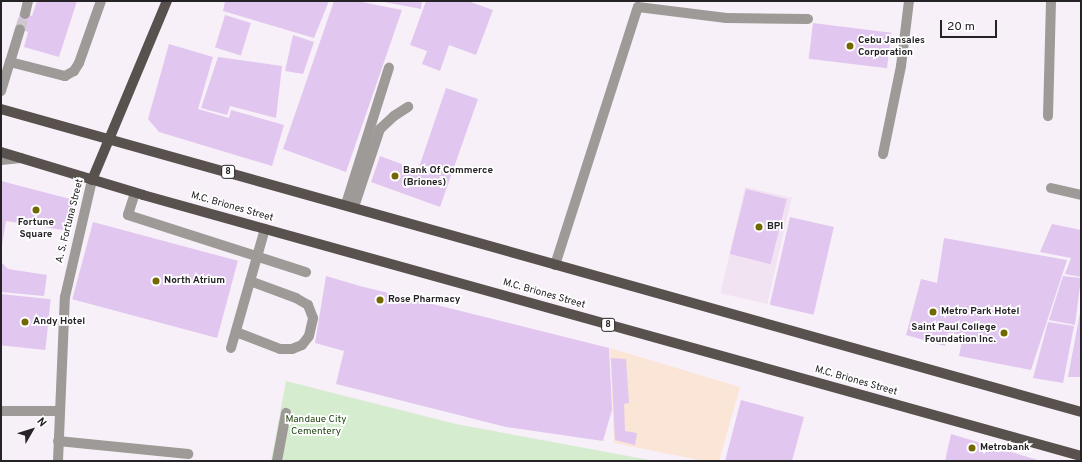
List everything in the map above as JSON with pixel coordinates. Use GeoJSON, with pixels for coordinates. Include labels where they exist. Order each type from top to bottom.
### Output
{"type":"FeatureCollection","features":[{"type":"Feature","properties":{"kind":"main road","name":"A. S. Fortuna Street"},"geometry":{"type":"LineString","coordinates":[[92,180],[167,1]]}},
{"type":"Feature","properties":{"kind":"main road","name":"8"},"geometry":{"type":"LineString","coordinates":[[1,109],[1081,412]]}},
{"type":"Feature","properties":{"kind":"main road","name":"M.C. Briones Street"},"geometry":{"type":"LineString","coordinates":[[1,152],[92,180],[265,229],[1081,456]]}},
{"type":"Feature","properties":{"kind":"street"},"geometry":{"type":"LineString","coordinates":[[25,14],[28,1]]}},
{"type":"Feature","properties":{"kind":"street"},"geometry":{"type":"LineString","coordinates":[[10,62],[65,76],[74,71],[79,63],[101,1]]}},
{"type":"Feature","properties":{"kind":"street"},"geometry":{"type":"LineString","coordinates":[[883,154],[901,66],[909,1]]}},
{"type":"Feature","properties":{"kind":"street"},"geometry":{"type":"LineString","coordinates":[[1048,116],[1051,1]]}},
{"type":"Feature","properties":{"kind":"street"},"geometry":{"type":"LineString","coordinates":[[555,265],[638,7],[726,18],[808,19]]}},
{"type":"Feature","properties":{"kind":"street"},"geometry":{"type":"LineString","coordinates":[[1,91],[20,29]]}},
{"type":"Feature","properties":{"kind":"street"},"geometry":{"type":"LineString","coordinates":[[350,206],[389,68]]}},
{"type":"Feature","properties":{"kind":"street"},"geometry":{"type":"LineString","coordinates":[[350,206],[380,129],[394,116],[408,107]]}},
{"type":"Feature","properties":{"kind":"street"},"geometry":{"type":"LineString","coordinates":[[1,160],[20,158]]}},
{"type":"Feature","properties":{"kind":"street","name":"A. S. Fortuna Street"},"geometry":{"type":"LineString","coordinates":[[58,461],[65,297],[92,180]]}},
{"type":"Feature","properties":{"kind":"street"},"geometry":{"type":"LineString","coordinates":[[1051,188],[1081,195]]}},
{"type":"Feature","properties":{"kind":"street"},"geometry":{"type":"LineString","coordinates":[[135,192],[128,216],[306,272]]}},
{"type":"Feature","properties":{"kind":"street"},"geometry":{"type":"LineString","coordinates":[[231,348],[265,229]]}},
{"type":"Feature","properties":{"kind":"street"},"geometry":{"type":"LineString","coordinates":[[236,332],[280,348],[292,350],[302,344],[309,336],[313,318],[308,305],[296,298],[250,281]]}},
{"type":"Feature","properties":{"kind":"street"},"geometry":{"type":"LineString","coordinates":[[1,411],[59,411]]}},
{"type":"Feature","properties":{"kind":"street"},"geometry":{"type":"LineString","coordinates":[[277,461],[286,413]]}},
{"type":"Feature","properties":{"kind":"street"},"geometry":{"type":"LineString","coordinates":[[58,441],[188,454]]}},
{"type":"Feature","properties":{"kind":"shaded area"},"geometry":{"type":"Polygon","coordinates":[[[745,187],[792,198],[767,304],[720,293],[745,187]]]}},
{"type":"Feature","properties":{"kind":"shaded area"},"geometry":{"type":"Polygon","coordinates":[[[610,348],[740,387],[719,461],[704,461],[614,443],[610,348]]]}},
{"type":"Feature","properties":{"kind":"green space","name":"Mandaue City Cementery"},"geometry":{"type":"Polygon","coordinates":[[[286,381],[456,424],[655,461],[271,461],[286,381]]]}},
{"type":"Feature","properties":{"kind":"building"},"geometry":{"type":"Polygon","coordinates":[[[37,1],[77,1],[59,57],[24,47],[28,32],[16,28],[20,12],[32,16],[37,1]]]}},
{"type":"Feature","properties":{"kind":"building"},"geometry":{"type":"Polygon","coordinates":[[[225,1],[329,1],[314,38],[223,11],[225,1]]]}},
{"type":"Feature","properties":{"kind":"building"},"geometry":{"type":"Polygon","coordinates":[[[334,1],[357,1],[402,10],[346,172],[283,149],[334,1]]]}},
{"type":"Feature","properties":{"kind":"building"},"geometry":{"type":"Polygon","coordinates":[[[379,1],[422,1],[421,9],[379,1]]]}},
{"type":"Feature","properties":{"kind":"building"},"geometry":{"type":"Polygon","coordinates":[[[426,1],[468,1],[493,10],[476,55],[449,45],[440,71],[422,64],[427,51],[410,45],[426,1]]]}},
{"type":"Feature","properties":{"kind":"building"},"geometry":{"type":"Polygon","coordinates":[[[225,15],[251,23],[241,55],[215,48],[225,15]]]}},
{"type":"Feature","properties":{"kind":"building","name":"Cebu Jansales Corporation"},"geometry":{"type":"Polygon","coordinates":[[[813,23],[891,33],[887,68],[809,59],[813,23]]]}},
{"type":"Feature","properties":{"kind":"building"},"geometry":{"type":"Polygon","coordinates":[[[293,35],[314,42],[303,74],[285,71],[293,35]]]}},
{"type":"Feature","properties":{"kind":"building"},"geometry":{"type":"Polygon","coordinates":[[[169,44],[213,57],[198,109],[229,118],[231,110],[284,125],[272,166],[159,132],[148,119],[169,44]]]}},
{"type":"Feature","properties":{"kind":"building"},"geometry":{"type":"Polygon","coordinates":[[[218,57],[282,66],[276,118],[230,106],[227,115],[201,108],[218,57]]]}},
{"type":"Feature","properties":{"kind":"building"},"geometry":{"type":"Polygon","coordinates":[[[446,88],[478,99],[440,207],[371,182],[380,156],[418,170],[446,88]]]}},
{"type":"Feature","properties":{"kind":"building","name":"Fortune Square"},"geometry":{"type":"Polygon","coordinates":[[[1,181],[74,200],[69,231],[6,221],[1,251],[1,181]]]}},
{"type":"Feature","properties":{"kind":"building","name":"BPI"},"geometry":{"type":"Polygon","coordinates":[[[746,189],[787,199],[771,264],[730,254],[746,189]]]}},
{"type":"Feature","properties":{"kind":"building"},"geometry":{"type":"Polygon","coordinates":[[[790,217],[834,227],[814,315],[770,305],[790,217]]]}},
{"type":"Feature","properties":{"kind":"building","name":"North Atrium"},"geometry":{"type":"Polygon","coordinates":[[[93,222],[238,261],[217,338],[72,299],[93,222]]]}},
{"type":"Feature","properties":{"kind":"building"},"geometry":{"type":"Polygon","coordinates":[[[1052,224],[1081,230],[1081,277],[1065,274],[1071,258],[1040,252],[1052,224]]]}},
{"type":"Feature","properties":{"kind":"building"},"geometry":{"type":"Polygon","coordinates":[[[944,238],[1067,260],[1031,370],[959,356],[963,335],[948,333],[945,346],[906,335],[921,279],[937,283],[944,238]]]}},
{"type":"Feature","properties":{"kind":"building","name":"Fortune Square"},"geometry":{"type":"Polygon","coordinates":[[[1,262],[8,269],[47,275],[44,296],[1,292],[1,262]]]}},
{"type":"Feature","properties":{"kind":"building"},"geometry":{"type":"Polygon","coordinates":[[[326,276],[360,286],[609,348],[612,410],[603,441],[506,427],[336,384],[344,351],[315,343],[326,276]]]}},
{"type":"Feature","properties":{"kind":"building"},"geometry":{"type":"Polygon","coordinates":[[[1063,276],[1081,278],[1075,325],[1049,320],[1063,276]]]}},
{"type":"Feature","properties":{"kind":"building","name":"Andy Hotel"},"geometry":{"type":"Polygon","coordinates":[[[1,294],[51,299],[45,350],[1,345],[1,294]]]}},
{"type":"Feature","properties":{"kind":"building"},"geometry":{"type":"Polygon","coordinates":[[[1080,313],[1081,377],[1068,377],[1080,313]]]}},
{"type":"Feature","properties":{"kind":"building"},"geometry":{"type":"Polygon","coordinates":[[[1048,322],[1074,326],[1063,383],[1033,378],[1048,322]]]}},
{"type":"Feature","properties":{"kind":"building"},"geometry":{"type":"Polygon","coordinates":[[[611,358],[626,359],[629,403],[624,404],[625,431],[637,433],[635,445],[615,440],[611,358]]]}},
{"type":"Feature","properties":{"kind":"building"},"geometry":{"type":"Polygon","coordinates":[[[741,400],[804,417],[792,461],[725,461],[741,400]]]}},
{"type":"Feature","properties":{"kind":"building","name":"Metrobank"},"geometry":{"type":"Polygon","coordinates":[[[951,434],[1041,461],[945,461],[951,434]]]}},
{"type":"Feature","properties":{"kind":"tunnel"},"geometry":{"type":"LineString","coordinates":[[20,29],[25,14]]}},
{"type":"Feature","properties":{"kind":"place","name":"Cebu Jansales Corporation"},"geometry":{"type":"Point","coordinates":[850,46]}},
{"type":"Feature","properties":{"kind":"place","name":"Bank Of Commerce (Briones)"},"geometry":{"type":"Point","coordinates":[395,176]}},
{"type":"Feature","properties":{"kind":"place","name":"Fortune Square"},"geometry":{"type":"Point","coordinates":[36,210]}},
{"type":"Feature","properties":{"kind":"place","name":"BPI"},"geometry":{"type":"Point","coordinates":[759,227]}},
{"type":"Feature","properties":{"kind":"place","name":"North Atrium"},"geometry":{"type":"Point","coordinates":[156,281]}},
{"type":"Feature","properties":{"kind":"place","name":"Rose Pharmacy"},"geometry":{"type":"Point","coordinates":[380,300]}},
{"type":"Feature","properties":{"kind":"place","name":"Metro Park Hotel"},"geometry":{"type":"Point","coordinates":[933,312]}},
{"type":"Feature","properties":{"kind":"place","name":"Andy Hotel"},"geometry":{"type":"Point","coordinates":[25,322]}},
{"type":"Feature","properties":{"kind":"place","name":"Saint Paul College Foundation Inc."},"geometry":{"type":"Point","coordinates":[1004,333]}},
{"type":"Feature","properties":{"kind":"place","name":"Metrobank"},"geometry":{"type":"Point","coordinates":[972,448]}}]}
